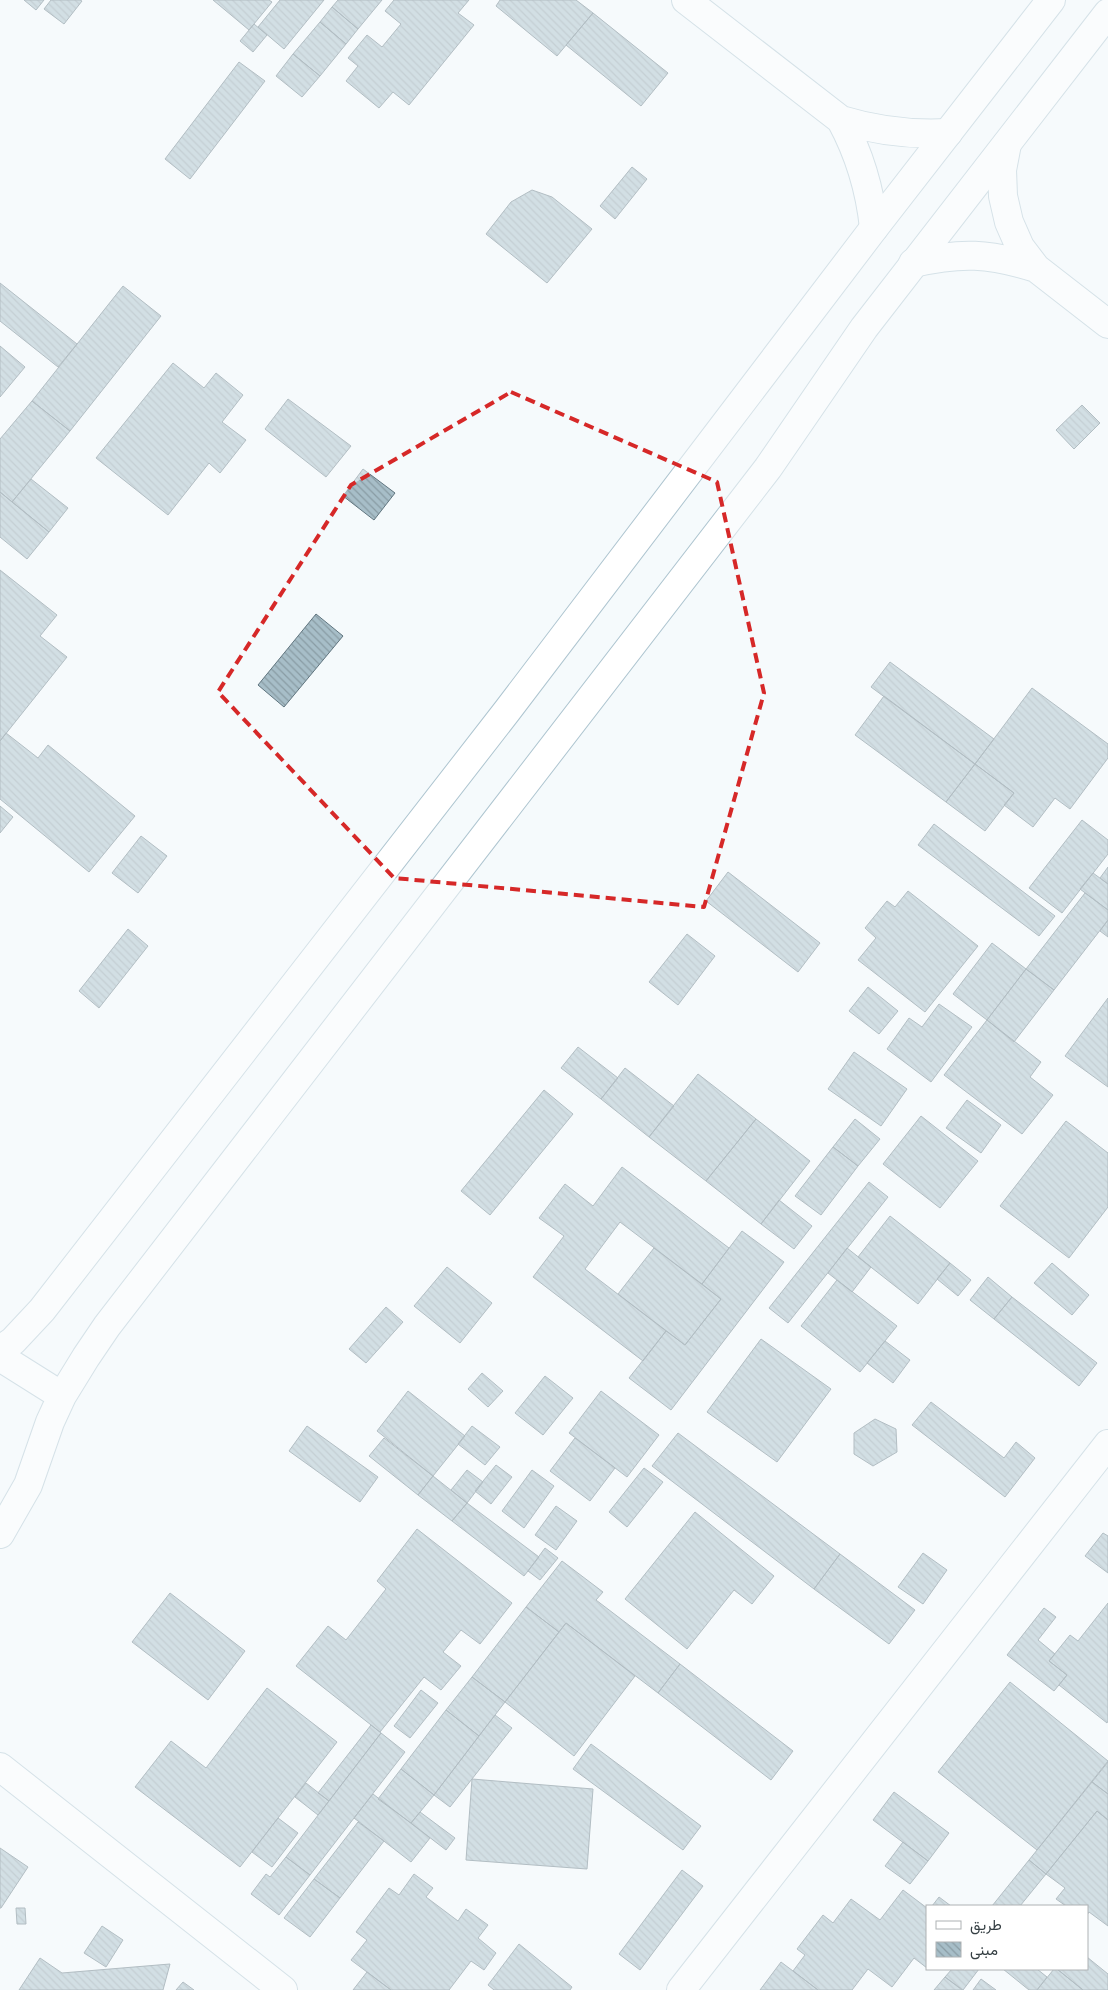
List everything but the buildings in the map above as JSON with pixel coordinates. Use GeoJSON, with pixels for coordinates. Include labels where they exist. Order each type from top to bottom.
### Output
{"type":"FeatureCollection","features":[{"type":"Feature","properties":{"kind":"main road"},"geometry":{"type":"LineString","coordinates":[[686,0],[841,120],[862,127],[904,134],[948,133]]}},
{"type":"Feature","properties":{"kind":"main road"},"geometry":{"type":"LineString","coordinates":[[0,1350],[13,1342],[48,1302],[507,712],[874,228],[1051,0]]}},
{"type":"Feature","properties":{"kind":"main road"},"geometry":{"type":"LineString","coordinates":[[0,1534],[28,1485],[50,1422],[62,1396],[107,1326],[768,468],[864,328],[1108,13]]}},
{"type":"Feature","properties":{"kind":"main road"},"geometry":{"type":"LineString","coordinates":[[841,120],[852,140],[868,183],[874,228]]}},
{"type":"Feature","properties":{"kind":"main road"},"geometry":{"type":"LineString","coordinates":[[1007,144],[1002,170],[1003,196],[1009,222],[1017,239],[1036,268],[1108,324]]}},
{"type":"Feature","properties":{"kind":"main road"},"geometry":{"type":"LineString","coordinates":[[913,263],[938,257],[971,254],[996,257],[1036,268]]}},
{"type":"Feature","properties":{"kind":"main road"},"geometry":{"type":"LineString","coordinates":[[0,1357],[62,1396]]}},
{"type":"Feature","properties":{"kind":"main road"},"geometry":{"type":"LineString","coordinates":[[682,1990],[1108,1444]]}},
{"type":"Feature","properties":{"kind":"main road"},"geometry":{"type":"LineString","coordinates":[[0,1767],[283,1990]]}},
{"type":"Feature","properties":{"kind":"highlighted area"},"geometry":{"type":"Polygon","coordinates":[[[511,392],[717,482],[764,693],[704,907],[394,878],[218,692],[351,485],[511,392]]]}}]}
